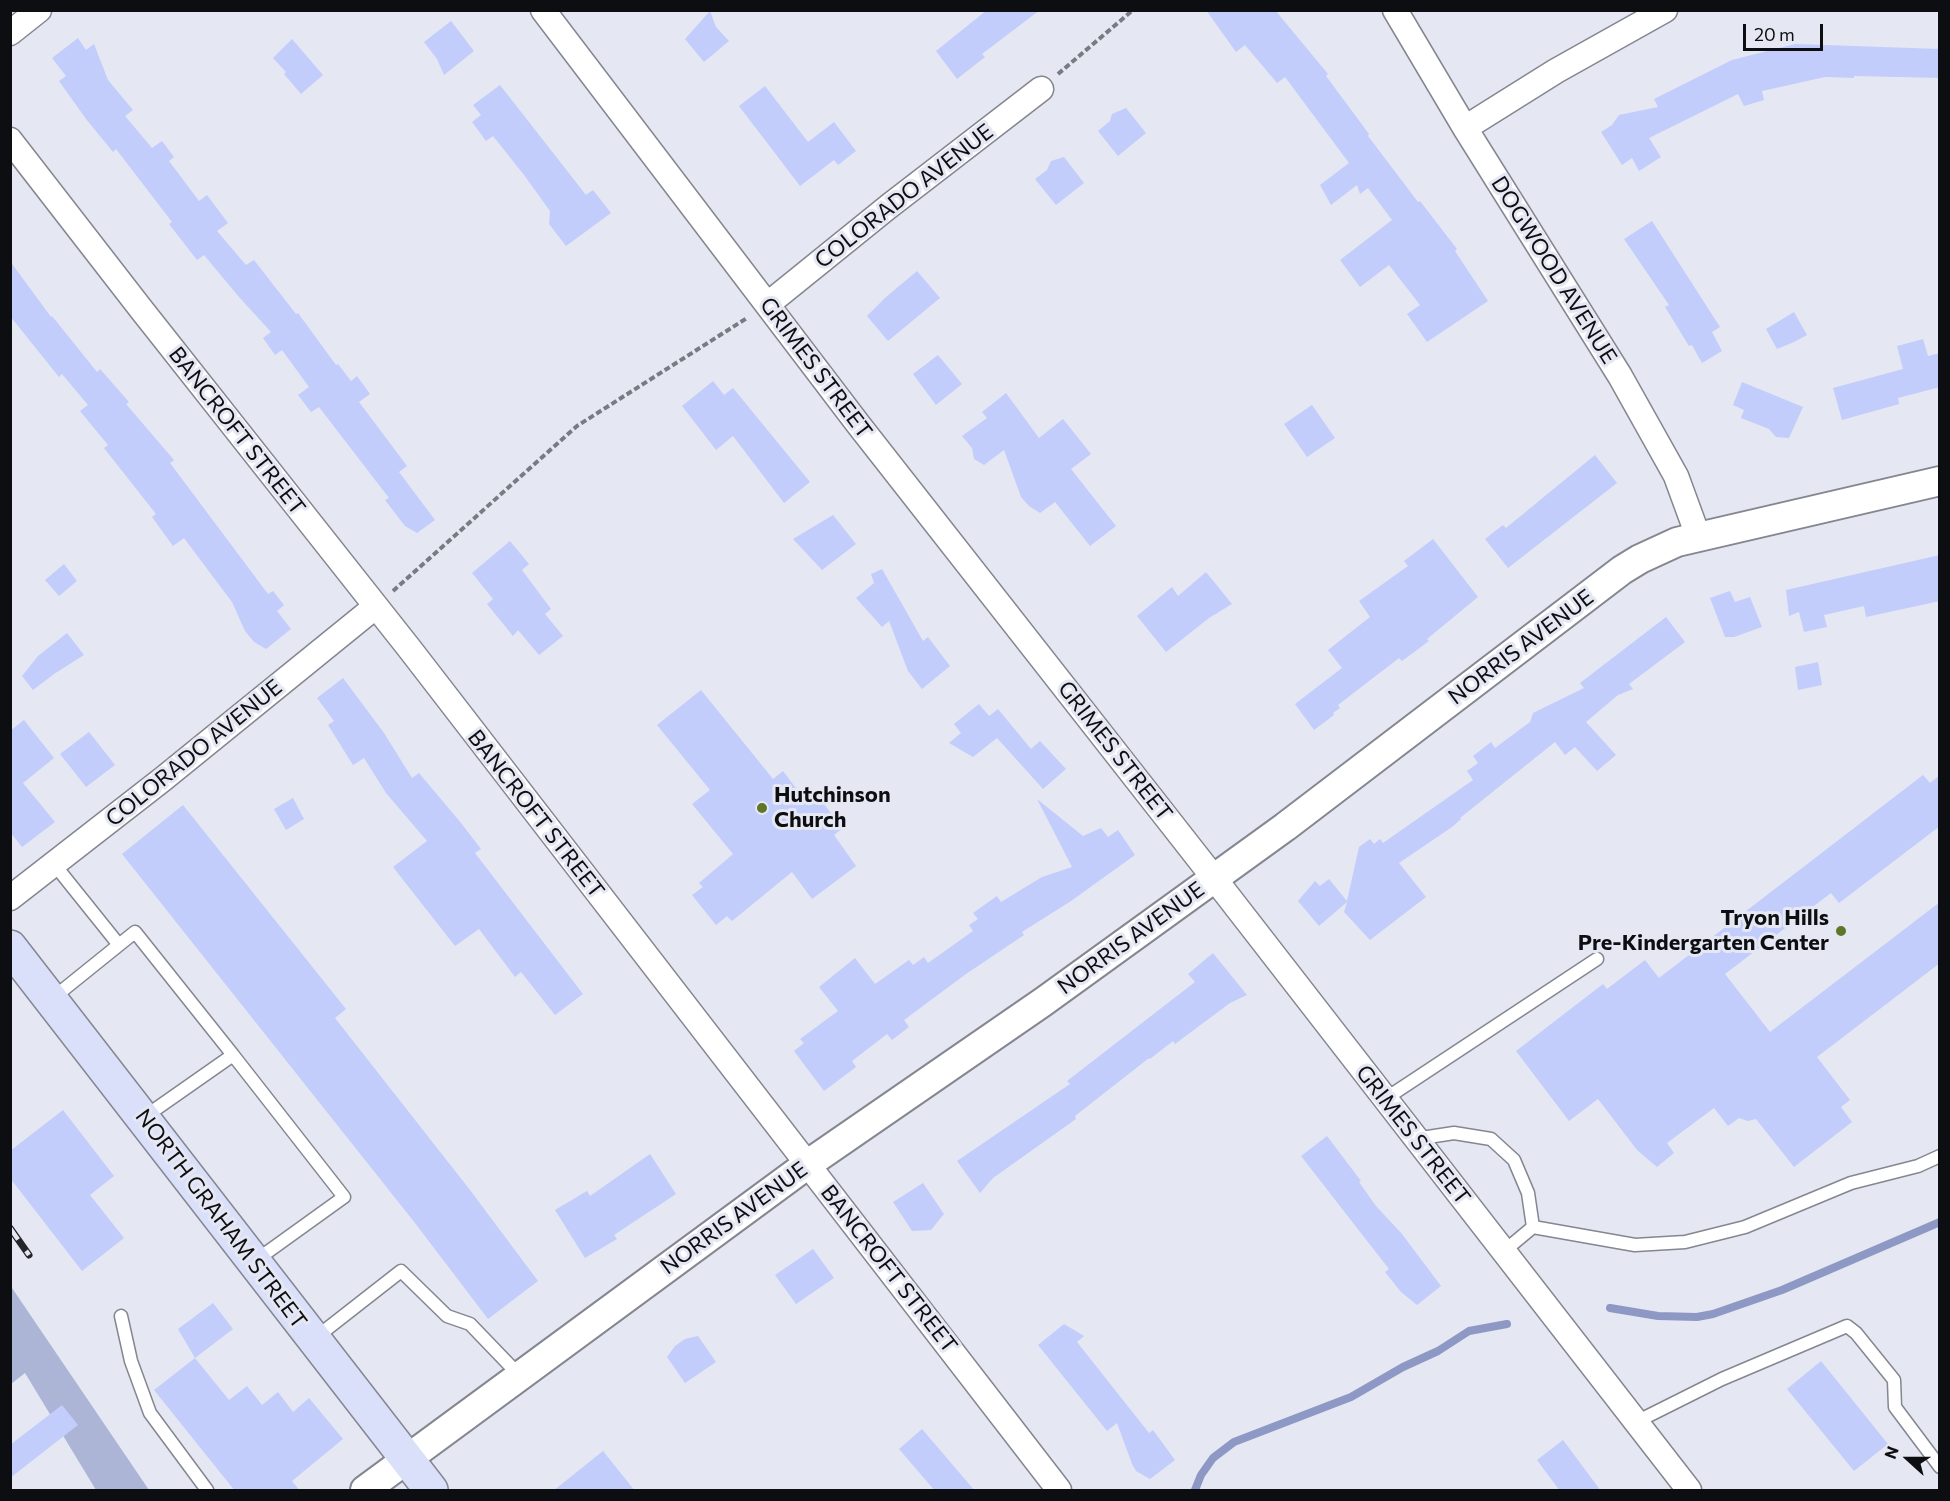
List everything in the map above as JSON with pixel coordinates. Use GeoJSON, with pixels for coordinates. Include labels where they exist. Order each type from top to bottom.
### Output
{"type":"FeatureCollection","features":[{"type":"Feature","properties":{"kind":"main road","name":"NORTH GRAHAM STREET"},"geometry":{"type":"LineString","coordinates":[[10,947],[431,1491]]}},
{"type":"Feature","properties":{"kind":"street"},"geometry":{"type":"LineString","coordinates":[[10,33],[39,10]]}},
{"type":"Feature","properties":{"kind":"street","name":"GRIMES STREET"},"geometry":{"type":"LineString","coordinates":[[543,10],[873,443],[1214,878],[1689,1491]]}},
{"type":"Feature","properties":{"kind":"street","name":"DOGWOOD AVENUE"},"geometry":{"type":"LineString","coordinates":[[1395,10],[1465,128],[1620,376],[1676,476],[1698,536]]}},
{"type":"Feature","properties":{"kind":"street"},"geometry":{"type":"LineString","coordinates":[[1465,128],[1556,71],[1665,10]]}},
{"type":"Feature","properties":{"kind":"street","name":"COLORADO AVENUE"},"geometry":{"type":"LineString","coordinates":[[768,304],[888,207],[1041,89]]}},
{"type":"Feature","properties":{"kind":"street","name":"BANCROFT STREET"},"geometry":{"type":"LineString","coordinates":[[10,140],[808,1164],[1059,1491]]}},
{"type":"Feature","properties":{"kind":"street","name":"NORRIS AVENUE"},"geometry":{"type":"LineString","coordinates":[[365,1491],[808,1164],[1035,1007],[1285,827],[1622,570],[1674,543],[1698,536],[1940,481]]}},
{"type":"Feature","properties":{"kind":"street","name":"COLORADO AVENUE"},"geometry":{"type":"LineString","coordinates":[[10,898],[163,779],[375,607]]}},
{"type":"Feature","properties":{"kind":"lane"},"geometry":{"type":"LineString","coordinates":[[54,864],[119,945]]}},
{"type":"Feature","properties":{"kind":"lane"},"geometry":{"type":"LineString","coordinates":[[51,999],[135,932],[344,1197],[254,1262]]}},
{"type":"Feature","properties":{"kind":"lane"},"geometry":{"type":"LineString","coordinates":[[1385,1099],[1597,959]]}},
{"type":"Feature","properties":{"kind":"lane"},"geometry":{"type":"LineString","coordinates":[[143,1118],[233,1055]]}},
{"type":"Feature","properties":{"kind":"lane"},"geometry":{"type":"LineString","coordinates":[[1415,1139],[1454,1133],[1491,1139],[1514,1160],[1528,1193],[1533,1227]]}},
{"type":"Feature","properties":{"kind":"lane"},"geometry":{"type":"LineString","coordinates":[[1503,1252],[1533,1227],[1635,1245],[1685,1242],[1745,1227],[1851,1183],[1918,1166],[1940,1156]]}},
{"type":"Feature","properties":{"kind":"lane"},"geometry":{"type":"LineString","coordinates":[[313,1340],[401,1271],[447,1316],[470,1324],[520,1376]]}},
{"type":"Feature","properties":{"kind":"lane"},"geometry":{"type":"LineString","coordinates":[[121,1316],[131,1361],[150,1413],[207,1491]]}},
{"type":"Feature","properties":{"kind":"lane"},"geometry":{"type":"LineString","coordinates":[[1636,1422],[1722,1379],[1847,1326],[1856,1333],[1894,1380],[1895,1407],[1940,1467]]}},
{"type":"Feature","properties":{"kind":"path"},"geometry":{"type":"LineString","coordinates":[[1041,89],[1133,10]]}},
{"type":"Feature","properties":{"kind":"path"},"geometry":{"type":"LineString","coordinates":[[375,607],[577,426],[768,304]]}},
{"type":"Feature","properties":{"kind":"shaded area"},"geometry":{"type":"Polygon","coordinates":[[[10,1285],[149,1490],[96,1490],[25,1373],[11,1384],[10,1285]]]}},
{"type":"Feature","properties":{"kind":"building"},"geometry":{"type":"Polygon","coordinates":[[[987,10],[1040,10],[982,54],[985,57],[957,79],[936,51],[987,10]]]}},
{"type":"Feature","properties":{"kind":"building"},"geometry":{"type":"Polygon","coordinates":[[[1206,10],[1275,10],[1328,74],[1326,76],[1369,134],[1368,136],[1457,249],[1455,251],[1488,301],[1427,342],[1407,314],[1420,305],[1389,265],[1360,287],[1340,260],[1392,220],[1368,188],[1360,194],[1357,185],[1331,205],[1320,185],[1349,163],[1285,77],[1277,83],[1245,45],[1236,52],[1206,10]]]}},
{"type":"Feature","properties":{"kind":"building"},"geometry":{"type":"Polygon","coordinates":[[[710,11],[716,27],[729,41],[704,62],[685,39],[710,11]]]}},
{"type":"Feature","properties":{"kind":"building"},"geometry":{"type":"Polygon","coordinates":[[[451,21],[474,51],[444,75],[437,59],[424,42],[451,21]]]}},
{"type":"Feature","properties":{"kind":"building"},"geometry":{"type":"Polygon","coordinates":[[[78,38],[86,50],[94,44],[108,80],[133,110],[125,116],[152,148],[162,141],[174,157],[169,161],[199,201],[207,195],[228,223],[217,231],[246,265],[254,260],[296,314],[298,313],[336,365],[338,364],[351,381],[357,376],[370,394],[359,402],[407,466],[399,472],[435,520],[417,533],[405,526],[385,500],[389,498],[319,407],[311,412],[298,395],[309,387],[282,350],[275,355],[263,338],[271,332],[204,255],[197,260],[169,224],[172,222],[116,149],[113,152],[59,81],[66,76],[52,58],[78,38]]]}},
{"type":"Feature","properties":{"kind":"building"},"geometry":{"type":"Polygon","coordinates":[[[292,39],[323,75],[301,94],[273,58],[292,39]]]}},
{"type":"Feature","properties":{"kind":"building"},"geometry":{"type":"Polygon","coordinates":[[[1795,44],[1940,49],[1940,78],[1825,77],[1762,91],[1764,100],[1744,106],[1738,94],[1649,138],[1661,157],[1639,171],[1632,158],[1622,165],[1601,132],[1612,125],[1619,115],[1658,107],[1654,99],[1732,60],[1795,44]]]}},
{"type":"Feature","properties":{"kind":"building"},"geometry":{"type":"Polygon","coordinates":[[[500,85],[586,195],[593,190],[611,213],[566,246],[549,224],[550,211],[524,175],[493,136],[486,141],[472,122],[481,115],[473,105],[500,85]]]}},
{"type":"Feature","properties":{"kind":"building"},"geometry":{"type":"Polygon","coordinates":[[[765,86],[808,142],[834,122],[856,151],[838,165],[834,160],[800,186],[739,106],[765,86]]]}},
{"type":"Feature","properties":{"kind":"building"},"geometry":{"type":"Polygon","coordinates":[[[1126,108],[1146,133],[1118,156],[1098,131],[1110,121],[1112,114],[1126,108]]]}},
{"type":"Feature","properties":{"kind":"building"},"geometry":{"type":"Polygon","coordinates":[[[1064,157],[1084,183],[1056,205],[1035,179],[1047,170],[1051,161],[1064,157]]]}},
{"type":"Feature","properties":{"kind":"building"},"geometry":{"type":"Polygon","coordinates":[[[1652,221],[1720,327],[1712,332],[1722,351],[1702,363],[1665,307],[1669,305],[1624,239],[1652,221]]]}},
{"type":"Feature","properties":{"kind":"building"},"geometry":{"type":"Polygon","coordinates":[[[10,261],[51,317],[97,372],[100,369],[129,402],[126,404],[174,460],[170,463],[268,594],[273,591],[284,605],[277,611],[291,629],[266,649],[254,642],[245,631],[232,602],[184,538],[173,546],[152,517],[156,514],[104,448],[108,445],[80,411],[88,405],[62,374],[59,377],[10,316],[10,261]]]}},
{"type":"Feature","properties":{"kind":"building"},"geometry":{"type":"Polygon","coordinates":[[[917,271],[940,298],[888,341],[867,316],[917,271]]]}},
{"type":"Feature","properties":{"kind":"building"},"geometry":{"type":"Polygon","coordinates":[[[1794,312],[1807,335],[1777,349],[1766,329],[1794,312]]]}},
{"type":"Feature","properties":{"kind":"building"},"geometry":{"type":"Polygon","coordinates":[[[1923,339],[1928,356],[1940,353],[1940,387],[1898,398],[1899,404],[1842,420],[1833,388],[1903,369],[1897,346],[1923,339]]]}},
{"type":"Feature","properties":{"kind":"building"},"geometry":{"type":"Polygon","coordinates":[[[938,355],[962,384],[936,405],[913,374],[938,355]]]}},
{"type":"Feature","properties":{"kind":"building"},"geometry":{"type":"Polygon","coordinates":[[[713,381],[724,395],[733,388],[810,482],[784,503],[733,436],[716,450],[682,406],[713,381]]]}},
{"type":"Feature","properties":{"kind":"building"},"geometry":{"type":"Polygon","coordinates":[[[1742,382],[1803,407],[1789,438],[1776,437],[1769,429],[1741,418],[1744,410],[1733,405],[1742,382]]]}},
{"type":"Feature","properties":{"kind":"building"},"geometry":{"type":"Polygon","coordinates":[[[1006,393],[1039,438],[1063,419],[1091,454],[1071,469],[1116,526],[1090,546],[1055,502],[1040,513],[1029,506],[1021,497],[1004,450],[984,465],[974,459],[972,448],[962,436],[987,418],[982,412],[1006,393]]]}},
{"type":"Feature","properties":{"kind":"building"},"geometry":{"type":"Polygon","coordinates":[[[1312,405],[1335,438],[1307,457],[1284,424],[1312,405]]]}},
{"type":"Feature","properties":{"kind":"building"},"geometry":{"type":"Polygon","coordinates":[[[1595,455],[1617,483],[1508,568],[1485,539],[1503,525],[1506,528],[1595,455]]]}},
{"type":"Feature","properties":{"kind":"building"},"geometry":{"type":"Polygon","coordinates":[[[833,515],[856,544],[822,570],[793,539],[833,515]]]}},
{"type":"Feature","properties":{"kind":"building"},"geometry":{"type":"Polygon","coordinates":[[[1433,539],[1478,597],[1427,639],[1429,641],[1402,661],[1399,658],[1338,705],[1340,708],[1333,713],[1334,715],[1314,730],[1295,704],[1342,668],[1328,650],[1370,617],[1359,601],[1408,566],[1404,561],[1433,539]]]}},
{"type":"Feature","properties":{"kind":"building"},"geometry":{"type":"Polygon","coordinates":[[[510,541],[529,564],[522,570],[551,609],[545,614],[563,636],[539,655],[518,630],[513,636],[487,604],[493,599],[472,573],[510,541]]]}},
{"type":"Feature","properties":{"kind":"building"},"geometry":{"type":"Polygon","coordinates":[[[1940,555],[1940,601],[1866,617],[1864,606],[1824,615],[1827,627],[1804,632],[1799,612],[1789,616],[1786,590],[1940,555]]]}},
{"type":"Feature","properties":{"kind":"building"},"geometry":{"type":"Polygon","coordinates":[[[64,564],[77,581],[59,596],[45,580],[64,564]]]}},
{"type":"Feature","properties":{"kind":"building"},"geometry":{"type":"Polygon","coordinates":[[[882,569],[923,641],[928,637],[950,666],[922,689],[908,671],[889,621],[882,627],[856,598],[874,583],[871,574],[882,569]]]}},
{"type":"Feature","properties":{"kind":"building"},"geometry":{"type":"Polygon","coordinates":[[[1206,572],[1232,604],[1209,618],[1166,652],[1137,616],[1172,587],[1178,596],[1206,572]]]}},
{"type":"Feature","properties":{"kind":"building"},"geometry":{"type":"Polygon","coordinates":[[[1730,591],[1735,602],[1750,597],[1762,627],[1734,637],[1725,637],[1710,598],[1730,591]]]}},
{"type":"Feature","properties":{"kind":"building"},"geometry":{"type":"Polygon","coordinates":[[[1666,617],[1685,642],[1629,684],[1633,689],[1618,695],[1586,722],[1616,755],[1597,771],[1575,747],[1565,755],[1555,742],[1460,818],[1452,827],[1399,863],[1426,897],[1370,940],[1344,912],[1347,902],[1319,926],[1298,901],[1315,881],[1320,886],[1329,879],[1347,901],[1359,847],[1370,839],[1374,844],[1380,839],[1383,843],[1473,780],[1467,771],[1478,763],[1473,756],[1491,742],[1495,748],[1530,722],[1533,713],[1584,688],[1580,683],[1666,617]]]}},
{"type":"Feature","properties":{"kind":"building"},"geometry":{"type":"Polygon","coordinates":[[[67,633],[84,655],[33,690],[22,676],[38,656],[67,633]]]}},
{"type":"Feature","properties":{"kind":"building"},"geometry":{"type":"Polygon","coordinates":[[[1818,662],[1822,685],[1798,690],[1795,667],[1818,662]]]}},
{"type":"Feature","properties":{"kind":"building"},"geometry":{"type":"Polygon","coordinates":[[[343,678],[384,733],[412,778],[419,773],[481,849],[475,853],[583,994],[555,1015],[521,972],[515,977],[479,929],[455,946],[393,867],[427,841],[386,793],[364,758],[353,765],[328,725],[334,721],[317,698],[343,678]]]}},
{"type":"Feature","properties":{"kind":"building","name":"Hutchinson Church"},"geometry":{"type":"Polygon","coordinates":[[[701,690],[773,779],[783,771],[805,800],[815,793],[843,828],[834,835],[856,866],[812,899],[792,872],[732,921],[727,916],[716,925],[692,895],[703,887],[699,883],[733,854],[692,804],[710,790],[657,725],[701,690]]]}},
{"type":"Feature","properties":{"kind":"building"},"geometry":{"type":"Polygon","coordinates":[[[979,704],[989,716],[998,709],[1031,749],[1040,741],[1066,769],[1043,789],[997,738],[973,757],[949,743],[961,733],[954,724],[979,704]]]}},
{"type":"Feature","properties":{"kind":"building"},"geometry":{"type":"Polygon","coordinates":[[[24,720],[54,758],[23,783],[55,822],[22,847],[10,832],[10,731],[24,720]]]}},
{"type":"Feature","properties":{"kind":"building"},"geometry":{"type":"Polygon","coordinates":[[[89,732],[115,765],[86,787],[60,754],[89,732]]]}},
{"type":"Feature","properties":{"kind":"building"},"geometry":{"type":"Polygon","coordinates":[[[1923,775],[1930,783],[1940,775],[1940,826],[1839,903],[1831,893],[1725,974],[1770,1032],[1940,902],[1940,963],[1817,1057],[1850,1100],[1841,1107],[1852,1122],[1794,1167],[1756,1119],[1748,1121],[1739,1118],[1728,1126],[1714,1108],[1667,1143],[1674,1153],[1657,1167],[1637,1150],[1598,1099],[1569,1121],[1516,1051],[1603,984],[1607,989],[1645,960],[1659,978],[1923,775]]]}},
{"type":"Feature","properties":{"kind":"building"},"geometry":{"type":"Polygon","coordinates":[[[293,798],[304,819],[286,830],[274,809],[293,798]]]}},
{"type":"Feature","properties":{"kind":"building"},"geometry":{"type":"Polygon","coordinates":[[[1037,799],[1083,836],[1101,828],[1108,837],[1118,830],[1135,855],[1071,901],[1022,932],[1024,935],[904,1020],[909,1027],[892,1040],[887,1034],[852,1061],[856,1067],[824,1091],[794,1051],[804,1043],[800,1039],[838,1011],[819,987],[855,958],[875,984],[909,960],[913,965],[924,957],[928,963],[973,931],[969,925],[978,919],[973,913],[997,896],[1001,902],[1042,877],[1072,867],[1037,799]]]}},
{"type":"Feature","properties":{"kind":"building"},"geometry":{"type":"Polygon","coordinates":[[[183,805],[346,1009],[335,1018],[538,1281],[488,1319],[415,1223],[122,854],[183,805]]]}},
{"type":"Feature","properties":{"kind":"building"},"geometry":{"type":"Polygon","coordinates":[[[1213,953],[1247,995],[1230,1003],[1175,1044],[1173,1041],[1149,1058],[1075,1116],[1076,1119],[993,1178],[980,1193],[957,1161],[1070,1084],[1067,1081],[1195,982],[1188,974],[1213,953]]]}},
{"type":"Feature","properties":{"kind":"building"},"geometry":{"type":"Polygon","coordinates":[[[63,1110],[114,1176],[90,1195],[124,1238],[82,1271],[10,1178],[10,1151],[63,1110]]]}},
{"type":"Feature","properties":{"kind":"building"},"geometry":{"type":"Polygon","coordinates":[[[1327,1136],[1361,1181],[1359,1182],[1376,1206],[1402,1234],[1441,1286],[1417,1305],[1401,1292],[1385,1272],[1389,1269],[1301,1156],[1327,1136]]]}},
{"type":"Feature","properties":{"kind":"building"},"geometry":{"type":"Polygon","coordinates":[[[650,1154],[676,1194],[614,1235],[617,1239],[585,1258],[555,1210],[587,1191],[590,1196],[650,1154]]]}},
{"type":"Feature","properties":{"kind":"building"},"geometry":{"type":"Polygon","coordinates":[[[923,1183],[944,1214],[931,1230],[912,1231],[893,1202],[923,1183]]]}},
{"type":"Feature","properties":{"kind":"building"},"geometry":{"type":"Polygon","coordinates":[[[813,1249],[834,1278],[796,1304],[775,1275],[813,1249]]]}},
{"type":"Feature","properties":{"kind":"building"},"geometry":{"type":"Polygon","coordinates":[[[213,1303],[233,1329],[195,1358],[178,1329],[213,1303]]]}},
{"type":"Feature","properties":{"kind":"building"},"geometry":{"type":"Polygon","coordinates":[[[1064,1324],[1084,1336],[1077,1342],[1149,1433],[1153,1430],[1175,1460],[1150,1479],[1136,1471],[1117,1423],[1107,1431],[1038,1345],[1064,1324]]]}},
{"type":"Feature","properties":{"kind":"building"},"geometry":{"type":"Polygon","coordinates":[[[698,1336],[716,1362],[685,1383],[667,1357],[675,1346],[685,1339],[698,1336]]]}},
{"type":"Feature","properties":{"kind":"building"},"geometry":{"type":"Polygon","coordinates":[[[195,1358],[229,1400],[247,1386],[262,1405],[278,1392],[293,1412],[309,1398],[343,1439],[292,1481],[300,1491],[235,1491],[154,1390],[195,1358]]]}},
{"type":"Feature","properties":{"kind":"building"},"geometry":{"type":"Polygon","coordinates":[[[1821,1361],[1888,1444],[1854,1471],[1787,1389],[1821,1361]]]}},
{"type":"Feature","properties":{"kind":"building"},"geometry":{"type":"Polygon","coordinates":[[[62,1405],[78,1425],[10,1478],[10,1445],[62,1405]]]}},
{"type":"Feature","properties":{"kind":"building"},"geometry":{"type":"Polygon","coordinates":[[[922,1429],[975,1491],[935,1491],[899,1449],[922,1429]]]}},
{"type":"Feature","properties":{"kind":"building"},"geometry":{"type":"Polygon","coordinates":[[[1563,1440],[1601,1491],[1560,1491],[1537,1460],[1563,1440]]]}},
{"type":"Feature","properties":{"kind":"building"},"geometry":{"type":"Polygon","coordinates":[[[603,1451],[635,1491],[553,1491],[603,1451]]]}},
{"type":"Feature","properties":{"kind":"waterway"},"geometry":{"type":"LineString","coordinates":[[1610,1308],[1658,1316],[1697,1317],[1713,1314],[1782,1290],[1940,1222]]}},
{"type":"Feature","properties":{"kind":"waterway"},"geometry":{"type":"LineString","coordinates":[[1195,1490],[1201,1475],[1213,1458],[1234,1442],[1351,1397],[1403,1367],[1438,1351],[1469,1331],[1507,1324]]}},
{"type":"Feature","properties":{"kind":"railway"},"geometry":{"type":"LineString","coordinates":[[10,1228],[29,1255]]}},
{"type":"Feature","properties":{"kind":"place","name":"Hutchinson Church"},"geometry":{"type":"Point","coordinates":[762,808]}},
{"type":"Feature","properties":{"kind":"place","name":"Tryon Hills Pre-Kindergarten Center"},"geometry":{"type":"Point","coordinates":[1841,931]}}]}
